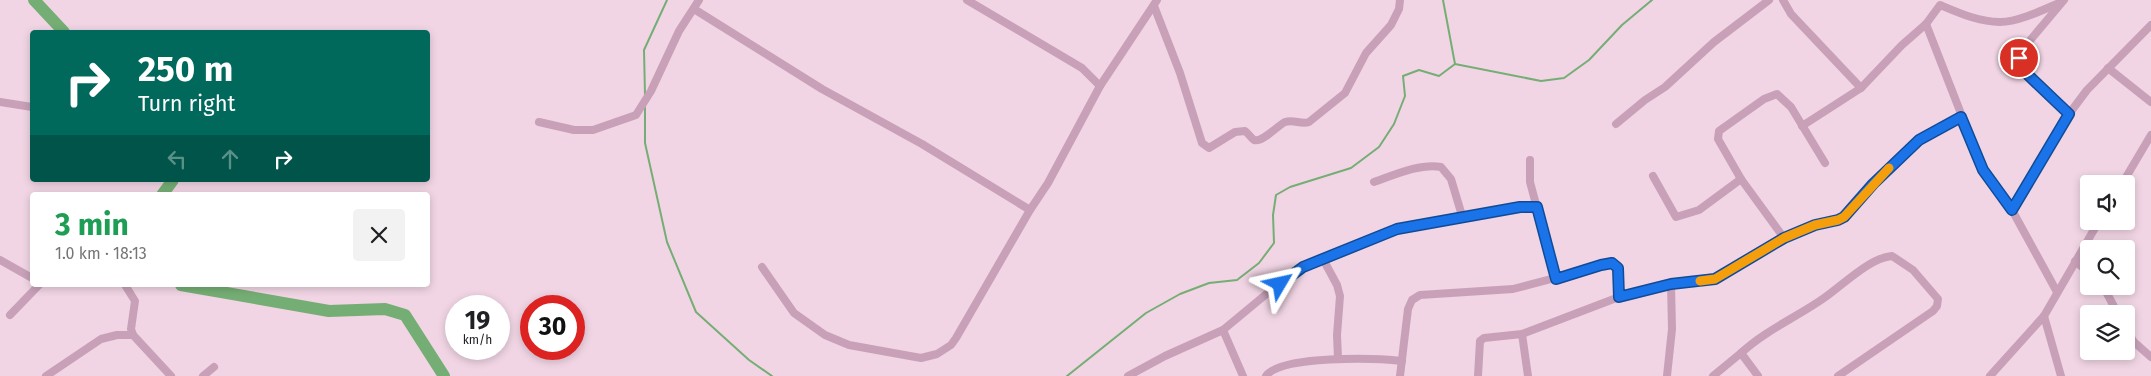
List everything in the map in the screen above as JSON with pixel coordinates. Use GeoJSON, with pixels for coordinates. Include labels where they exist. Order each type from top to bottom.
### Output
{"type":"FeatureCollection","features":[{"type":"Feature","properties":{"kind":"street"},"geometry":{"type":"LineString","coordinates":[[540,122],[574,130],[593,130],[636,115],[651,91],[679,31],[699,0]]}},
{"type":"Feature","properties":{"kind":"street"},"geometry":{"type":"LineString","coordinates":[[967,0],[1082,68],[1100,86]]}},
{"type":"Feature","properties":{"kind":"street"},"geometry":{"type":"LineString","coordinates":[[1155,3],[1202,143],[1209,148],[1239,131],[1245,131],[1253,140],[1257,140],[1262,139],[1292,120],[1304,124],[1309,122],[1345,93],[1366,53],[1390,25],[1399,9],[1400,0]]}},
{"type":"Feature","properties":{"kind":"street"},"geometry":{"type":"LineString","coordinates":[[1616,124],[1645,100],[1665,87],[1714,42],[1769,0]]}},
{"type":"Feature","properties":{"kind":"street"},"geometry":{"type":"LineString","coordinates":[[1783,0],[1792,14],[1860,88]]}},
{"type":"Feature","properties":{"kind":"street"},"geometry":{"type":"LineString","coordinates":[[1802,126],[1860,88],[1902,45],[1926,24],[1941,2],[1971,18],[2001,22],[2034,13],[2062,2]]}},
{"type":"Feature","properties":{"kind":"street"},"geometry":{"type":"LineString","coordinates":[[2062,2],[2021,51],[2019,58],[2026,73],[2069,114]]}},
{"type":"Feature","properties":{"kind":"street"},"geometry":{"type":"LineString","coordinates":[[762,267],[794,313],[825,335],[849,345],[906,356],[929,357],[951,345],[1030,210],[1048,183],[1100,86],[1155,3]]}},
{"type":"Feature","properties":{"kind":"street"},"geometry":{"type":"LineString","coordinates":[[694,8],[822,89],[922,144],[1030,210]]}},
{"type":"Feature","properties":{"kind":"street"},"geometry":{"type":"LineString","coordinates":[[1926,24],[1983,170],[2012,210],[2057,292]]}},
{"type":"Feature","properties":{"kind":"street"},"geometry":{"type":"LineString","coordinates":[[2012,210],[2069,114],[2087,90],[2151,25]]}},
{"type":"Feature","properties":{"kind":"street"},"geometry":{"type":"LineString","coordinates":[[2108,68],[2151,102]]}},
{"type":"Feature","properties":{"kind":"street"},"geometry":{"type":"LineString","coordinates":[[1784,238],[1741,179],[1718,139],[1719,131],[1764,99],[1777,94],[1791,107],[1825,163]]}},
{"type":"Feature","properties":{"kind":"street"},"geometry":{"type":"LineString","coordinates":[[0,102],[30,107]]}},
{"type":"Feature","properties":{"kind":"street"},"geometry":{"type":"LineString","coordinates":[[1478,376],[1480,341],[1484,338],[1522,334],[1619,297],[1671,284],[1715,279],[1784,238],[1815,225],[1844,217],[1873,184],[1919,140],[1961,117]]}},
{"type":"Feature","properties":{"kind":"street"},"geometry":{"type":"LineString","coordinates":[[2127,175],[2151,135]]}},
{"type":"Feature","properties":{"kind":"street"},"geometry":{"type":"LineString","coordinates":[[1530,160],[1530,182],[1556,279]]}},
{"type":"Feature","properties":{"kind":"street"},"geometry":{"type":"LineString","coordinates":[[1374,182],[1412,170],[1434,166],[1441,167],[1450,179],[1463,219]]}},
{"type":"Feature","properties":{"kind":"street"},"geometry":{"type":"LineString","coordinates":[[1653,176],[1676,217],[1699,210],[1741,179]]}},
{"type":"Feature","properties":{"kind":"street"},"geometry":{"type":"LineString","coordinates":[[1128,376],[1165,356],[1223,330],[1287,277],[1323,259],[1397,229],[1463,219],[1520,207],[1537,207]]}},
{"type":"Feature","properties":{"kind":"street"},"geometry":{"type":"LineString","coordinates":[[1990,376],[2044,316],[2094,230]]}},
{"type":"Feature","properties":{"kind":"street"},"geometry":{"type":"LineString","coordinates":[[1713,376],[1755,340],[1824,298],[1868,266],[1892,256],[1913,270],[1938,299],[1937,306],[1843,375]]}},
{"type":"Feature","properties":{"kind":"street"},"geometry":{"type":"LineString","coordinates":[[1323,259],[1337,285],[1340,296],[1337,335],[1338,358]]}},
{"type":"Feature","properties":{"kind":"street"},"geometry":{"type":"LineString","coordinates":[[0,260],[30,277]]}},
{"type":"Feature","properties":{"kind":"street"},"geometry":{"type":"LineString","coordinates":[[2076,261],[2080,265]]}},
{"type":"Feature","properties":{"kind":"street"},"geometry":{"type":"LineString","coordinates":[[1400,376],[1408,309],[1412,300],[1420,295],[1513,289],[1612,263],[1618,268],[1619,297]]}},
{"type":"Feature","properties":{"kind":"street"},"geometry":{"type":"LineString","coordinates":[[1667,376],[1672,330],[1671,284]]}},
{"type":"Feature","properties":{"kind":"street"},"geometry":{"type":"LineString","coordinates":[[10,315],[37,287]]}},
{"type":"Feature","properties":{"kind":"street"},"geometry":{"type":"LineString","coordinates":[[126,287],[135,301],[130,325],[133,335],[170,376]]}},
{"type":"Feature","properties":{"kind":"street"},"geometry":{"type":"LineString","coordinates":[[2044,316],[2061,376]]}},
{"type":"Feature","properties":{"kind":"street"},"geometry":{"type":"LineString","coordinates":[[1223,330],[1243,376]]}},
{"type":"Feature","properties":{"kind":"street"},"geometry":{"type":"LineString","coordinates":[[1522,334],[1528,376]]}},
{"type":"Feature","properties":{"kind":"street"},"geometry":{"type":"LineString","coordinates":[[46,376],[101,338],[133,335]]}},
{"type":"Feature","properties":{"kind":"street"},"geometry":{"type":"LineString","coordinates":[[2135,343],[2151,356]]}},
{"type":"Feature","properties":{"kind":"street"},"geometry":{"type":"LineString","coordinates":[[1741,353],[1758,376]]}},
{"type":"Feature","properties":{"kind":"street"},"geometry":{"type":"LineString","coordinates":[[1266,376],[1277,367],[1338,358],[1402,361]]}},
{"type":"Feature","properties":{"kind":"street"},"geometry":{"type":"LineString","coordinates":[[203,376],[214,367]]}},
{"type":"Feature","properties":{"kind":"waterway"},"geometry":{"type":"LineString","coordinates":[[34,0],[62,30]]}},
{"type":"Feature","properties":{"kind":"waterway"},"geometry":{"type":"LineString","coordinates":[[645,95],[644,50],[667,0]]}},
{"type":"Feature","properties":{"kind":"waterway"},"geometry":{"type":"LineString","coordinates":[[1443,0],[1455,64]]}},
{"type":"Feature","properties":{"kind":"waterway"},"geometry":{"type":"LineString","coordinates":[[1067,376],[1146,313],[1180,294],[1209,283],[1237,280],[1259,263],[1274,243],[1273,215],[1276,195],[1290,187],[1351,168],[1379,147],[1394,124],[1405,96],[1403,76],[1419,70],[1439,76],[1455,64],[1541,81],[1564,78],[1589,60],[1622,25],[1652,0]]}},
{"type":"Feature","properties":{"kind":"waterway"},"geometry":{"type":"LineString","coordinates":[[645,107],[645,143],[667,242],[696,312],[749,360],[772,376]]}},
{"type":"Feature","properties":{"kind":"waterway"},"geometry":{"type":"LineString","coordinates":[[164,192],[172,182]]}},
{"type":"Feature","properties":{"kind":"waterway"},"geometry":{"type":"LineString","coordinates":[[192,287],[329,311],[385,309],[405,315],[444,376]]}},
{"type":"Feature","properties":{"kind":"slow traffic"},"geometry":{"type":"LineString","coordinates":[[1700,281],[1715,279],[1784,238],[1815,225],[1844,217],[1889,168]]}},
{"type":"Feature","properties":{"kind":"route"},"geometry":{"type":"LineString","coordinates":[[1280,284],[1303,267],[1397,229],[1463,219],[1520,207],[1537,207],[1556,279],[1612,263],[1618,268],[1619,297],[1671,284],[1715,279],[1784,238],[1815,225],[1844,217],[1873,184],[1919,140],[1961,117],[1983,170],[2012,210],[2069,114],[2026,73],[2020,64],[2019,58]]}}]}
